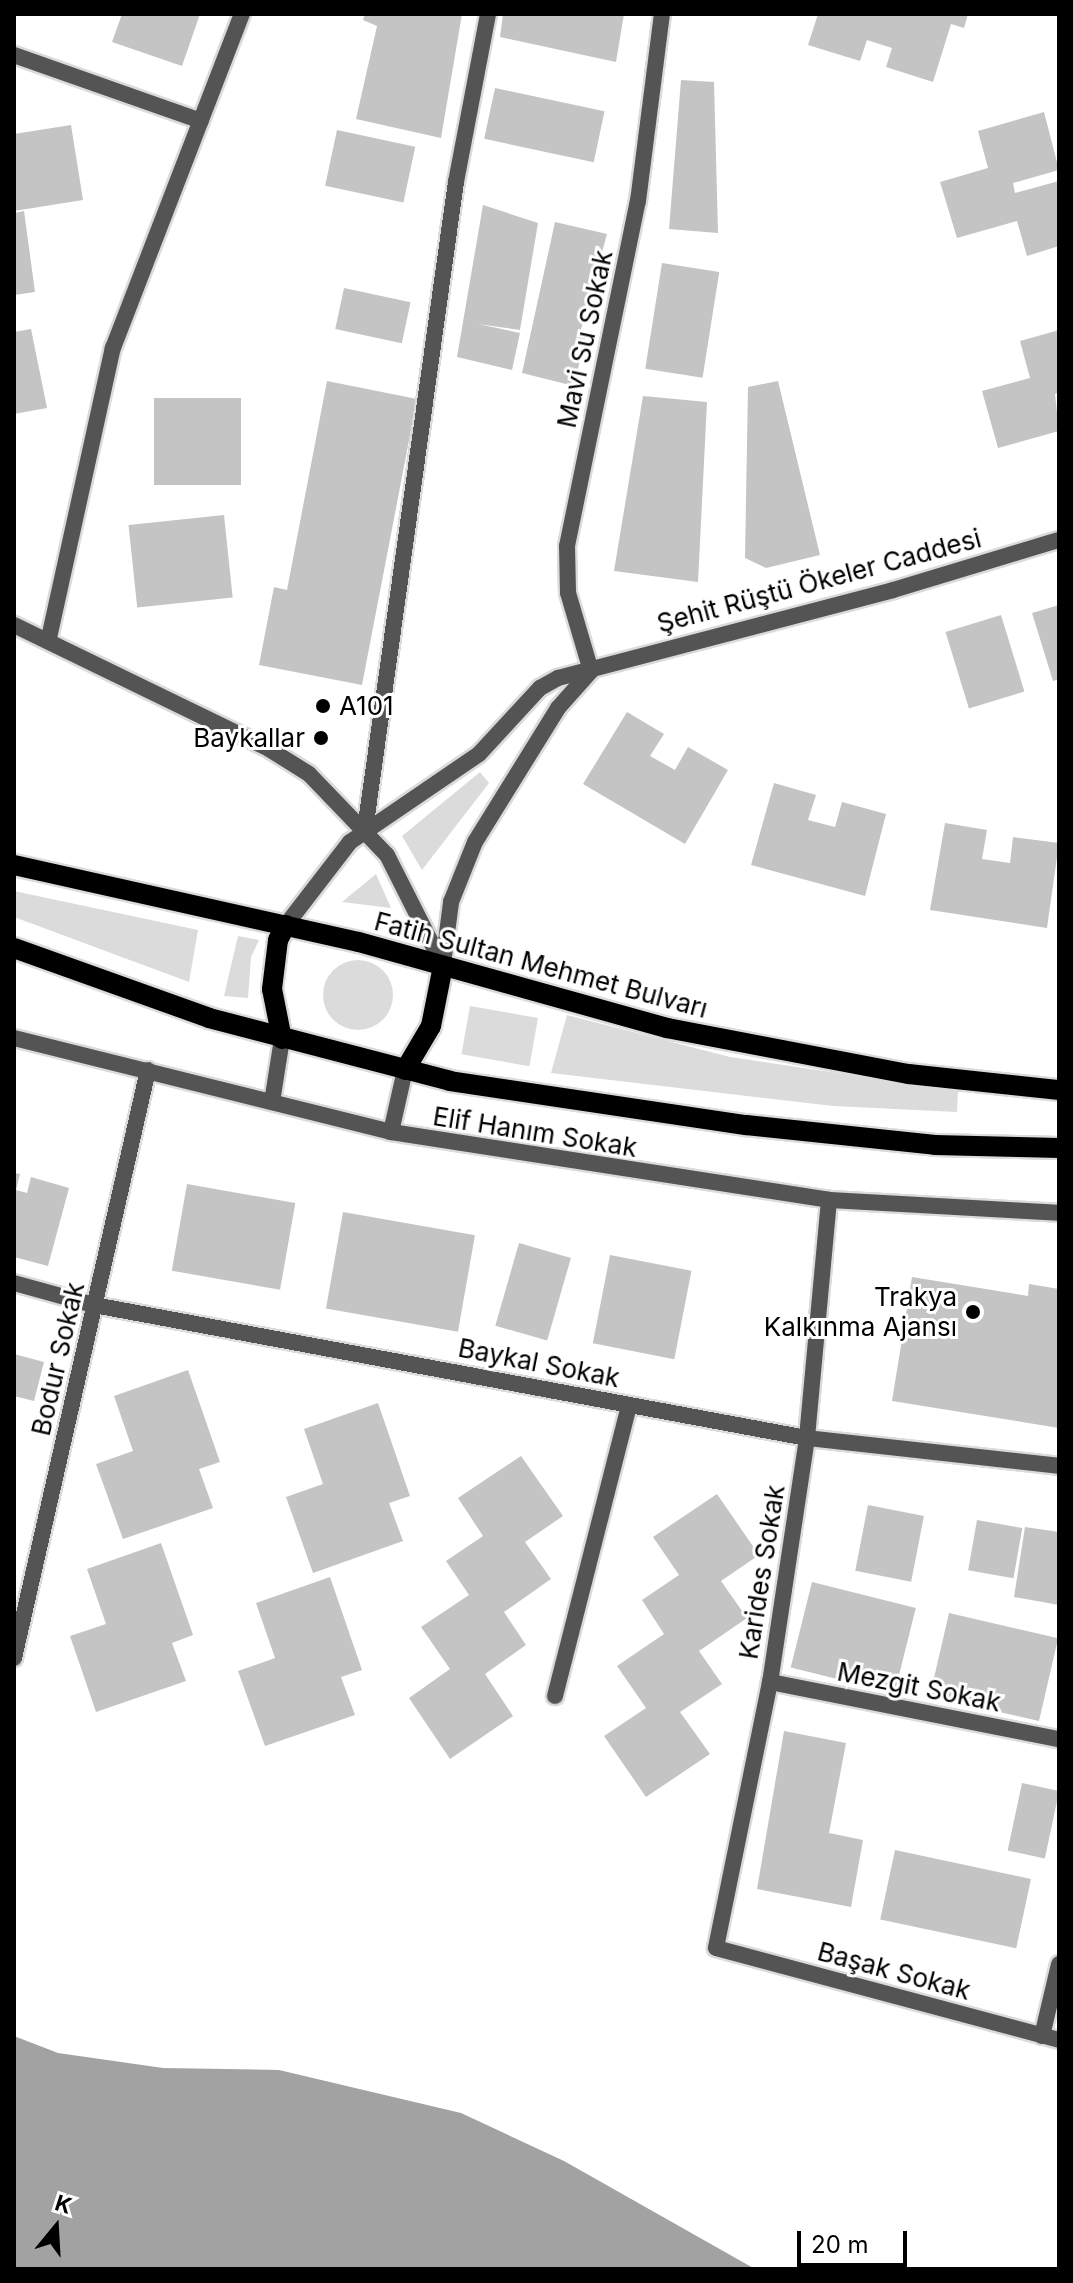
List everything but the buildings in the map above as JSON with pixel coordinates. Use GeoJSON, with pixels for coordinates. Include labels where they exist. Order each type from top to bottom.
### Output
{"type":"FeatureCollection","features":[{"type":"Feature","properties":{"kind":"main road","name":"Fatih Sultan Mehmet Bulvarı"},"geometry":{"type":"LineString","coordinates":[[14,865],[286,925],[443,966],[574,1005],[769,1049],[909,1074],[1059,1090]]}},
{"type":"Feature","properties":{"kind":"main road"},"geometry":{"type":"LineString","coordinates":[[282,1039],[272,989],[278,940],[286,925]]}},
{"type":"Feature","properties":{"kind":"main road"},"geometry":{"type":"LineString","coordinates":[[14,948],[282,1039],[405,1070],[534,1096],[746,1125],[935,1145],[1059,1148]]}},
{"type":"Feature","properties":{"kind":"main road"},"geometry":{"type":"LineString","coordinates":[[405,1070],[431,1026],[443,966]]}},
{"type":"Feature","properties":{"kind":"street"},"geometry":{"type":"LineString","coordinates":[[49,638],[113,348],[242,14]]}},
{"type":"Feature","properties":{"kind":"street"},"geometry":{"type":"LineString","coordinates":[[365,830],[452,212],[488,14]]}},
{"type":"Feature","properties":{"kind":"street","name":"Mavi Su Sokak"},"geometry":{"type":"LineString","coordinates":[[591,671],[568,593],[567,546],[638,201],[662,14]]}},
{"type":"Feature","properties":{"kind":"street"},"geometry":{"type":"LineString","coordinates":[[14,55],[201,121]]}},
{"type":"Feature","properties":{"kind":"street","name":"Şehit Rüştü Ökeler Caddesi"},"geometry":{"type":"LineString","coordinates":[[286,925],[350,842],[479,754],[540,688],[1059,540]]}},
{"type":"Feature","properties":{"kind":"street"},"geometry":{"type":"LineString","coordinates":[[14,625],[49,638],[269,749],[309,774],[387,855],[413,900],[443,966]]}},
{"type":"Feature","properties":{"kind":"street"},"geometry":{"type":"LineString","coordinates":[[443,966],[451,902],[475,842],[558,708],[591,671]]}},
{"type":"Feature","properties":{"kind":"street","name":"Elif Hanım Sokak"},"geometry":{"type":"LineString","coordinates":[[14,1038],[391,1132],[829,1200],[1059,1213]]}},
{"type":"Feature","properties":{"kind":"street"},"geometry":{"type":"LineString","coordinates":[[272,1102],[282,1039]]}},
{"type":"Feature","properties":{"kind":"street","name":"Bodur Sokak"},"geometry":{"type":"LineString","coordinates":[[14,1658],[148,1070]]}},
{"type":"Feature","properties":{"kind":"street"},"geometry":{"type":"LineString","coordinates":[[391,1132],[405,1070]]}},
{"type":"Feature","properties":{"kind":"street","name":"Karides Sokak"},"geometry":{"type":"LineString","coordinates":[[716,1948],[770,1682],[807,1438],[829,1200]]}},
{"type":"Feature","properties":{"kind":"street","name":"Baykal Sokak"},"geometry":{"type":"LineString","coordinates":[[14,1283],[94,1305],[807,1438],[1059,1466]]}},
{"type":"Feature","properties":{"kind":"street"},"geometry":{"type":"LineString","coordinates":[[555,1696],[629,1405]]}},
{"type":"Feature","properties":{"kind":"street","name":"Mezgit Sokak"},"geometry":{"type":"LineString","coordinates":[[770,1682],[1059,1739]]}},
{"type":"Feature","properties":{"kind":"street","name":"Başak Sokak"},"geometry":{"type":"LineString","coordinates":[[716,1948],[1051,2038]]}},
{"type":"Feature","properties":{"kind":"street"},"geometry":{"type":"LineString","coordinates":[[1051,2038],[1059,1964]]}},
{"type":"Feature","properties":{"kind":"shaded area"},"geometry":{"type":"Polygon","coordinates":[[[480,772],[489,783],[422,870],[402,836],[480,772]]]}},
{"type":"Feature","properties":{"kind":"shaded area"},"geometry":{"type":"Polygon","coordinates":[[[376,874],[391,908],[342,902],[376,874]]]}},
{"type":"Feature","properties":{"kind":"shaded area"},"geometry":{"type":"Polygon","coordinates":[[[14,891],[198,930],[189,982],[14,917],[14,891]]]}},
{"type":"Feature","properties":{"kind":"shaded area"},"geometry":{"type":"Polygon","coordinates":[[[238,936],[259,940],[251,957],[248,998],[224,996],[238,936]]]}},
{"type":"Feature","properties":{"kind":"shaded area"},"geometry":{"type":"Polygon","coordinates":[[[358,960],[383,970],[393,995],[383,1020],[358,1030],[333,1020],[323,995],[333,970],[358,960]]]}},
{"type":"Feature","properties":{"kind":"shaded area"},"geometry":{"type":"Polygon","coordinates":[[[470,1006],[538,1018],[529,1066],[461,1054],[470,1006]]]}},
{"type":"Feature","properties":{"kind":"shaded area"},"geometry":{"type":"Polygon","coordinates":[[[567,1015],[730,1057],[958,1091],[957,1112],[833,1106],[551,1073],[567,1015]]]}},
{"type":"Feature","properties":{"kind":"shaded area"},"geometry":{"type":"Polygon","coordinates":[[[14,2036],[58,2053],[163,2068],[279,2070],[461,2113],[564,2161],[755,2269],[14,2269],[14,2036]]]}},
{"type":"Feature","properties":{"kind":"place","name":"A101"},"geometry":{"type":"Point","coordinates":[323,706]}},
{"type":"Feature","properties":{"kind":"place","name":"Baykallar"},"geometry":{"type":"Point","coordinates":[321,738]}},
{"type":"Feature","properties":{"kind":"place","name":"Trakya Kalkınma Ajansı"},"geometry":{"type":"Point","coordinates":[973,1312]}}]}
